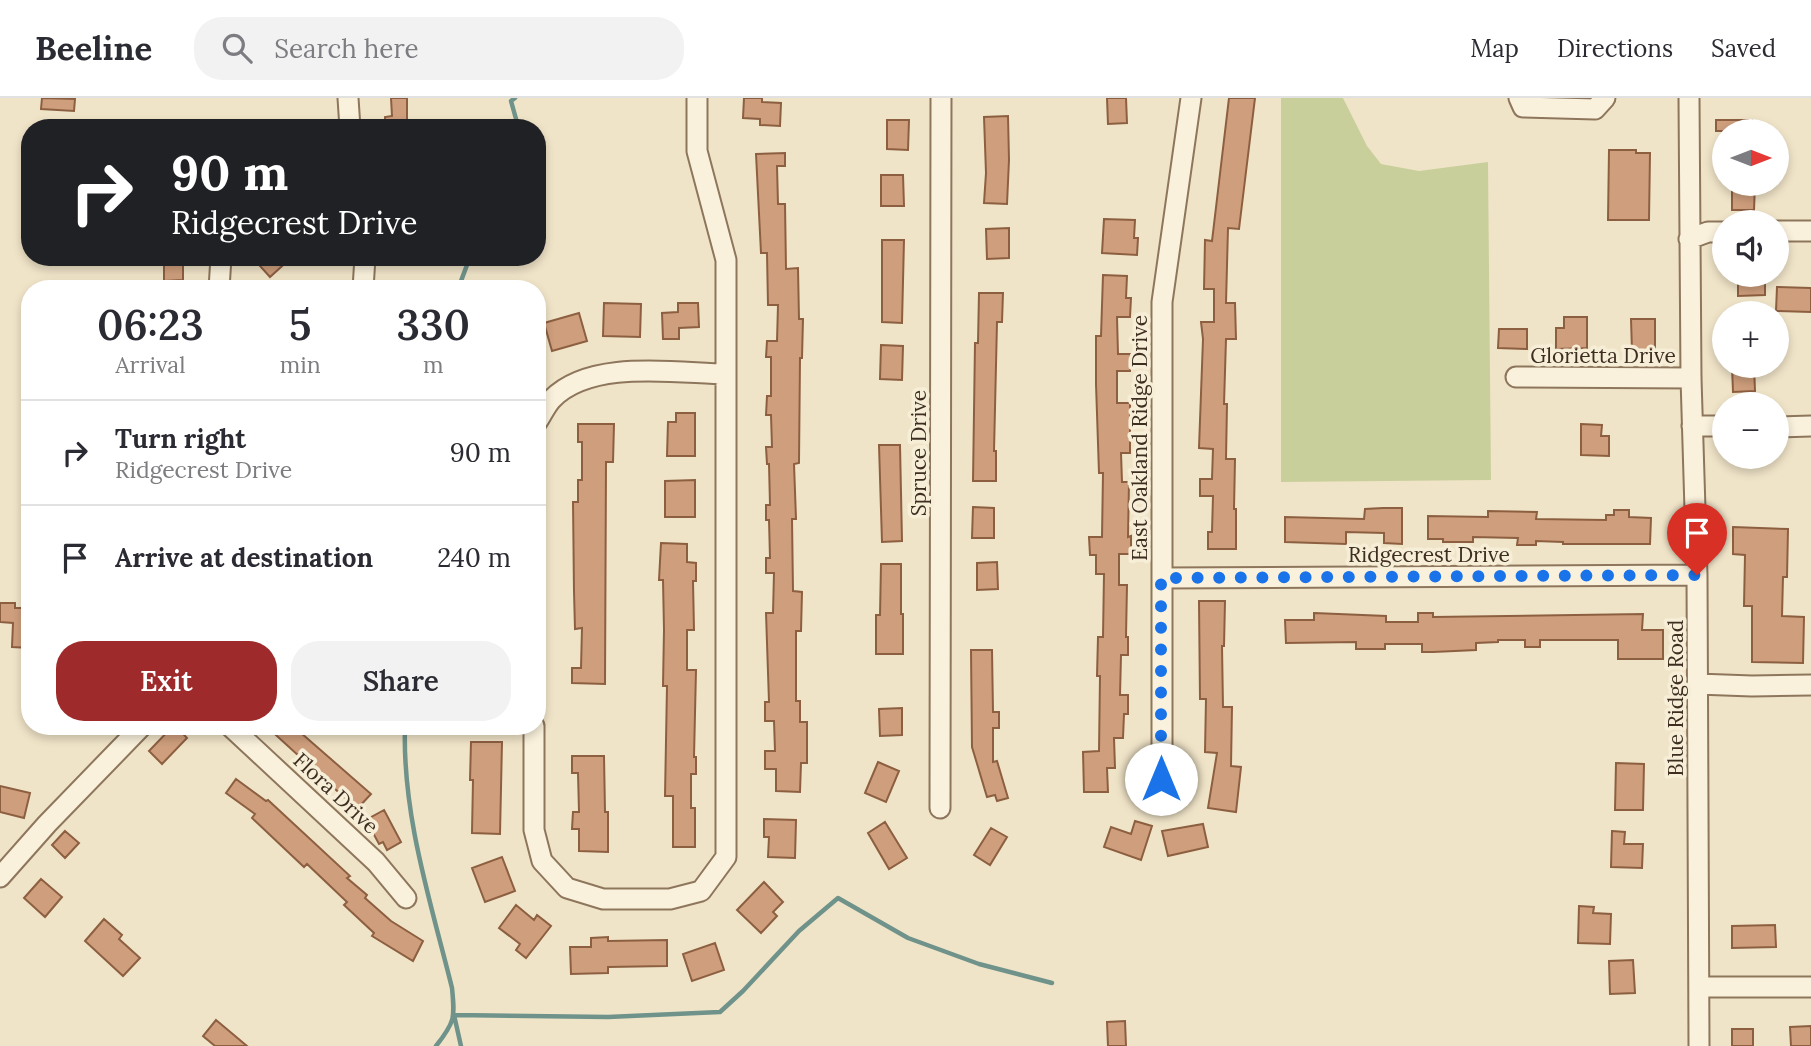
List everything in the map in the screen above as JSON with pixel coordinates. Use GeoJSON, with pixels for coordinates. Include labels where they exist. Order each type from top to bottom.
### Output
{"type":"FeatureCollection","features":[{"type":"Feature","properties":{"kind":"street"},"geometry":{"type":"LineString","coordinates":[[348,98],[349,119]]}},
{"type":"Feature","properties":{"kind":"street"},"geometry":{"type":"LineString","coordinates":[[534,735],[534,830],[542,861],[567,888],[603,899],[670,899],[701,891],[726,857],[726,260],[697,151],[698,98]]}},
{"type":"Feature","properties":{"kind":"street","name":"Spruce Drive"},"geometry":{"type":"LineString","coordinates":[[940,808],[942,98]]}},
{"type":"Feature","properties":{"kind":"street","name":"East Oakland Ridge Drive"},"geometry":{"type":"LineString","coordinates":[[1161,779],[1161,302],[1191,98]]}},
{"type":"Feature","properties":{"kind":"street"},"geometry":{"type":"LineString","coordinates":[[1519,98],[1523,107],[1595,109],[1605,98]]}},
{"type":"Feature","properties":{"kind":"street","name":"Blue Ridge Road"},"geometry":{"type":"LineString","coordinates":[[1689,98],[1691,378],[1697,575],[1699,1046]]}},
{"type":"Feature","properties":{"kind":"street"},"geometry":{"type":"LineString","coordinates":[[1789,231],[1811,231]]}},
{"type":"Feature","properties":{"kind":"street"},"geometry":{"type":"LineString","coordinates":[[1689,239],[1712,232]]}},
{"type":"Feature","properties":{"kind":"street"},"geometry":{"type":"LineString","coordinates":[[546,408],[552,399],[580,380],[617,372],[726,374]]}},
{"type":"Feature","properties":{"kind":"street","name":"Glorietta Drive"},"geometry":{"type":"LineString","coordinates":[[1516,377],[1691,378]]}},
{"type":"Feature","properties":{"kind":"street"},"geometry":{"type":"LineString","coordinates":[[1692,426],[1712,426]]}},
{"type":"Feature","properties":{"kind":"street"},"geometry":{"type":"LineString","coordinates":[[1789,427],[1811,426]]}},
{"type":"Feature","properties":{"kind":"street","name":"Ridgecrest Drive"},"geometry":{"type":"LineString","coordinates":[[1161,578],[1697,575]]}},
{"type":"Feature","properties":{"kind":"street"},"geometry":{"type":"LineString","coordinates":[[1698,684],[1811,685]]}},
{"type":"Feature","properties":{"kind":"street"},"geometry":{"type":"LineString","coordinates":[[0,877],[133,735]]}},
{"type":"Feature","properties":{"kind":"street","name":"Flora Drive"},"geometry":{"type":"LineString","coordinates":[[240,735],[376,862],[406,898]]}},
{"type":"Feature","properties":{"kind":"street"},"geometry":{"type":"LineString","coordinates":[[1699,988],[1811,988]]}},
{"type":"Feature","properties":{"kind":"green space"},"geometry":{"type":"Polygon","coordinates":[[[1281,98],[1343,98],[1367,146],[1381,164],[1419,171],[1488,162],[1491,480],[1281,482],[1281,98]]]}},
{"type":"Feature","properties":{"kind":"building"},"geometry":{"type":"Polygon","coordinates":[[[42,98],[75,99],[74,111],[41,109],[42,98]]]}},
{"type":"Feature","properties":{"kind":"building"},"geometry":{"type":"Polygon","coordinates":[[[391,98],[407,98],[407,119],[385,119],[392,116],[391,98]]]}},
{"type":"Feature","properties":{"kind":"building"},"geometry":{"type":"Polygon","coordinates":[[[744,98],[762,98],[762,102],[781,103],[780,126],[760,125],[760,119],[743,118],[744,98]]]}},
{"type":"Feature","properties":{"kind":"building"},"geometry":{"type":"Polygon","coordinates":[[[1107,98],[1126,98],[1127,123],[1108,124],[1107,98]]]}},
{"type":"Feature","properties":{"kind":"building"},"geometry":{"type":"Polygon","coordinates":[[[1229,98],[1255,98],[1239,229],[1228,228],[1226,303],[1235,303],[1236,339],[1226,339],[1224,404],[1227,404],[1226,459],[1235,459],[1236,549],[1208,549],[1208,532],[1212,532],[1213,496],[1200,496],[1200,479],[1212,479],[1213,449],[1199,448],[1203,339],[1201,322],[1214,322],[1214,289],[1204,289],[1205,240],[1212,241],[1229,98]]]}},
{"type":"Feature","properties":{"kind":"building"},"geometry":{"type":"Polygon","coordinates":[[[1008,116],[1007,204],[984,203],[984,117],[1008,116]]]}},
{"type":"Feature","properties":{"kind":"building"},"geometry":{"type":"Polygon","coordinates":[[[887,120],[909,120],[908,150],[887,149],[887,120]]]}},
{"type":"Feature","properties":{"kind":"building"},"geometry":{"type":"Polygon","coordinates":[[[1609,150],[1650,153],[1649,220],[1608,220],[1609,150]]]}},
{"type":"Feature","properties":{"kind":"building"},"geometry":{"type":"Polygon","coordinates":[[[785,153],[785,166],[777,166],[778,204],[785,204],[786,269],[798,268],[799,319],[803,319],[799,463],[794,464],[796,519],[792,519],[793,591],[802,592],[801,631],[796,631],[796,701],[800,701],[800,722],[807,722],[807,763],[801,763],[800,792],[776,791],[776,769],[765,769],[765,751],[775,751],[774,721],[765,721],[765,702],[769,702],[766,613],[773,613],[774,573],[766,573],[766,558],[770,558],[766,505],[770,505],[766,447],[772,447],[771,415],[766,415],[767,396],[771,396],[771,357],[766,357],[767,341],[777,341],[778,305],[768,305],[767,253],[761,253],[756,154],[785,153]]]}},
{"type":"Feature","properties":{"kind":"building"},"geometry":{"type":"Polygon","coordinates":[[[881,175],[903,175],[904,206],[881,206],[881,175]]]}},
{"type":"Feature","properties":{"kind":"building"},"geometry":{"type":"Polygon","coordinates":[[[1732,196],[1755,196],[1754,210],[1732,210],[1732,196]]]}},
{"type":"Feature","properties":{"kind":"building"},"geometry":{"type":"Polygon","coordinates":[[[1104,219],[1135,220],[1137,255],[1102,253],[1104,219]]]}},
{"type":"Feature","properties":{"kind":"building"},"geometry":{"type":"Polygon","coordinates":[[[1009,228],[1009,258],[987,259],[986,229],[1009,228]]]}},
{"type":"Feature","properties":{"kind":"building"},"geometry":{"type":"Polygon","coordinates":[[[882,240],[904,240],[902,323],[882,322],[882,240]]]}},
{"type":"Feature","properties":{"kind":"building"},"geometry":{"type":"Polygon","coordinates":[[[164,266],[183,266],[183,280],[164,280],[164,266]]]}},
{"type":"Feature","properties":{"kind":"building"},"geometry":{"type":"Polygon","coordinates":[[[260,266],[282,266],[270,277],[260,266]]]}},
{"type":"Feature","properties":{"kind":"building"},"geometry":{"type":"Polygon","coordinates":[[[1103,275],[1127,276],[1126,298],[1131,298],[1130,317],[1117,317],[1118,354],[1130,354],[1130,371],[1117,371],[1117,403],[1130,403],[1130,453],[1121,453],[1122,482],[1129,482],[1128,537],[1131,536],[1131,554],[1119,554],[1119,585],[1127,585],[1128,637],[1128,655],[1121,655],[1120,695],[1128,695],[1128,714],[1124,714],[1123,738],[1114,738],[1115,768],[1107,768],[1108,792],[1084,792],[1083,752],[1099,751],[1098,637],[1103,637],[1104,574],[1096,574],[1096,555],[1090,555],[1089,537],[1102,537],[1103,473],[1099,473],[1096,336],[1101,336],[1103,275]]]}},
{"type":"Feature","properties":{"kind":"building"},"geometry":{"type":"Polygon","coordinates":[[[1738,287],[1765,287],[1765,295],[1738,296],[1738,287]]]}},
{"type":"Feature","properties":{"kind":"building"},"geometry":{"type":"Polygon","coordinates":[[[1777,287],[1811,288],[1811,312],[1789,311],[1789,301],[1776,301],[1777,287]]]}},
{"type":"Feature","properties":{"kind":"building"},"geometry":{"type":"Polygon","coordinates":[[[979,293],[1003,293],[1002,322],[997,322],[994,451],[996,481],[973,481],[975,343],[978,343],[979,293]]]}},
{"type":"Feature","properties":{"kind":"building"},"geometry":{"type":"Polygon","coordinates":[[[604,303],[641,304],[640,337],[603,336],[604,303]]]}},
{"type":"Feature","properties":{"kind":"building"},"geometry":{"type":"Polygon","coordinates":[[[678,303],[698,303],[699,327],[679,328],[679,339],[663,339],[662,313],[678,312],[678,303]]]}},
{"type":"Feature","properties":{"kind":"building"},"geometry":{"type":"Polygon","coordinates":[[[579,313],[587,341],[552,351],[546,322],[579,313]]]}},
{"type":"Feature","properties":{"kind":"building"},"geometry":{"type":"Polygon","coordinates":[[[1564,317],[1587,317],[1587,348],[1556,349],[1556,328],[1564,328],[1564,317]]]}},
{"type":"Feature","properties":{"kind":"building"},"geometry":{"type":"Polygon","coordinates":[[[1631,319],[1655,319],[1655,351],[1632,351],[1631,319]]]}},
{"type":"Feature","properties":{"kind":"building"},"geometry":{"type":"Polygon","coordinates":[[[1499,329],[1527,329],[1527,349],[1498,348],[1499,329]]]}},
{"type":"Feature","properties":{"kind":"building"},"geometry":{"type":"Polygon","coordinates":[[[881,345],[903,346],[902,380],[880,379],[881,345]]]}},
{"type":"Feature","properties":{"kind":"building"},"geometry":{"type":"Polygon","coordinates":[[[1732,378],[1754,378],[1755,391],[1733,392],[1732,378]]]}},
{"type":"Feature","properties":{"kind":"building"},"geometry":{"type":"Polygon","coordinates":[[[676,413],[695,413],[695,456],[667,456],[668,422],[676,422],[676,413]]]}},
{"type":"Feature","properties":{"kind":"building"},"geometry":{"type":"Polygon","coordinates":[[[578,424],[614,424],[613,462],[606,462],[605,684],[572,683],[572,668],[581,668],[582,628],[575,629],[574,591],[573,502],[578,502],[578,480],[582,480],[582,442],[578,442],[578,424]]]}},
{"type":"Feature","properties":{"kind":"building"},"geometry":{"type":"Polygon","coordinates":[[[1581,424],[1602,425],[1601,436],[1609,436],[1609,456],[1581,455],[1581,424]]]}},
{"type":"Feature","properties":{"kind":"building"},"geometry":{"type":"Polygon","coordinates":[[[879,445],[900,445],[902,541],[882,542],[879,445]]]}},
{"type":"Feature","properties":{"kind":"building"},"geometry":{"type":"Polygon","coordinates":[[[695,480],[695,517],[665,517],[665,481],[695,480]]]}},
{"type":"Feature","properties":{"kind":"building"},"geometry":{"type":"Polygon","coordinates":[[[973,507],[994,508],[994,538],[972,538],[973,507]]]}},
{"type":"Feature","properties":{"kind":"building"},"geometry":{"type":"Polygon","coordinates":[[[1402,508],[1402,544],[1384,543],[1384,533],[1346,532],[1346,544],[1285,542],[1285,517],[1364,519],[1365,509],[1402,508]]]}},
{"type":"Feature","properties":{"kind":"building"},"geometry":{"type":"Polygon","coordinates":[[[1614,510],[1629,510],[1629,517],[1651,518],[1650,544],[1563,544],[1536,541],[1536,545],[1517,545],[1518,538],[1473,537],[1473,542],[1428,539],[1428,516],[1488,517],[1488,511],[1537,512],[1536,519],[1606,520],[1606,515],[1614,515],[1614,510]]]}},
{"type":"Feature","properties":{"kind":"building"},"geometry":{"type":"Polygon","coordinates":[[[1733,527],[1788,529],[1787,577],[1783,577],[1782,616],[1804,617],[1803,663],[1752,662],[1752,606],[1744,606],[1745,555],[1733,554],[1733,527]]]}},
{"type":"Feature","properties":{"kind":"building"},"geometry":{"type":"Polygon","coordinates":[[[661,543],[687,544],[687,562],[696,563],[696,581],[693,581],[694,630],[687,630],[687,670],[696,670],[696,774],[691,774],[691,808],[695,808],[695,847],[673,847],[673,796],[665,796],[667,686],[663,686],[663,580],[659,580],[661,543]]]}},
{"type":"Feature","properties":{"kind":"building"},"geometry":{"type":"Polygon","coordinates":[[[997,562],[998,589],[977,590],[977,563],[997,562]]]}},
{"type":"Feature","properties":{"kind":"building"},"geometry":{"type":"Polygon","coordinates":[[[881,564],[901,564],[903,654],[876,654],[876,615],[880,615],[881,564]]]}},
{"type":"Feature","properties":{"kind":"building"},"geometry":{"type":"Polygon","coordinates":[[[1199,601],[1225,601],[1222,646],[1223,707],[1232,707],[1231,766],[1241,767],[1236,812],[1208,808],[1217,753],[1205,752],[1206,699],[1200,699],[1199,601]]]}},
{"type":"Feature","properties":{"kind":"building"},"geometry":{"type":"Polygon","coordinates":[[[0,603],[15,603],[15,608],[21,608],[21,648],[12,647],[13,623],[0,622],[0,603]]]}},
{"type":"Feature","properties":{"kind":"building"},"geometry":{"type":"Polygon","coordinates":[[[1314,613],[1386,616],[1386,622],[1418,622],[1418,613],[1433,613],[1433,617],[1643,614],[1642,630],[1663,630],[1663,659],[1618,659],[1618,640],[1540,640],[1540,647],[1525,647],[1525,640],[1498,640],[1476,643],[1476,650],[1433,652],[1422,652],[1422,644],[1385,644],[1385,649],[1356,649],[1356,642],[1286,643],[1285,620],[1314,620],[1314,613]]]}},
{"type":"Feature","properties":{"kind":"building"},"geometry":{"type":"Polygon","coordinates":[[[971,650],[992,650],[993,712],[999,712],[999,728],[993,728],[993,762],[997,761],[1008,798],[997,801],[995,795],[987,797],[972,747],[971,650]]]}},
{"type":"Feature","properties":{"kind":"building"},"geometry":{"type":"Polygon","coordinates":[[[902,708],[902,735],[880,736],[879,709],[902,708]]]}},
{"type":"Feature","properties":{"kind":"building"},"geometry":{"type":"Polygon","coordinates":[[[164,735],[184,735],[187,738],[162,764],[149,751],[164,735]]]}},
{"type":"Feature","properties":{"kind":"building"},"geometry":{"type":"Polygon","coordinates":[[[276,735],[303,735],[371,794],[357,809],[276,735]]]}},
{"type":"Feature","properties":{"kind":"building"},"geometry":{"type":"Polygon","coordinates":[[[471,742],[502,742],[500,834],[472,833],[471,742]]]}},
{"type":"Feature","properties":{"kind":"building"},"geometry":{"type":"Polygon","coordinates":[[[572,756],[604,756],[608,852],[579,851],[579,829],[572,829],[573,812],[579,812],[578,773],[572,773],[572,756]]]}},
{"type":"Feature","properties":{"kind":"building"},"geometry":{"type":"Polygon","coordinates":[[[878,762],[899,771],[886,802],[865,793],[878,762]]]}},
{"type":"Feature","properties":{"kind":"building"},"geometry":{"type":"Polygon","coordinates":[[[1616,763],[1644,764],[1643,810],[1615,810],[1616,763]]]}},
{"type":"Feature","properties":{"kind":"building"},"geometry":{"type":"Polygon","coordinates":[[[236,779],[268,800],[350,876],[347,878],[367,895],[365,898],[391,921],[423,941],[413,961],[372,936],[374,933],[344,905],[347,902],[307,864],[304,867],[252,818],[255,814],[226,793],[236,779]]]}},
{"type":"Feature","properties":{"kind":"building"},"geometry":{"type":"Polygon","coordinates":[[[0,786],[30,793],[24,818],[0,812],[0,786]]]}},
{"type":"Feature","properties":{"kind":"building"},"geometry":{"type":"Polygon","coordinates":[[[384,810],[401,842],[387,850],[383,842],[379,844],[366,820],[384,810]]]}},
{"type":"Feature","properties":{"kind":"building"},"geometry":{"type":"Polygon","coordinates":[[[764,819],[796,820],[795,858],[768,857],[769,837],[764,837],[764,819]]]}},
{"type":"Feature","properties":{"kind":"building"},"geometry":{"type":"Polygon","coordinates":[[[1135,821],[1152,826],[1141,860],[1104,847],[1111,827],[1131,834],[1135,821]]]}},
{"type":"Feature","properties":{"kind":"building"},"geometry":{"type":"Polygon","coordinates":[[[885,822],[907,858],[889,869],[868,833],[885,822]]]}},
{"type":"Feature","properties":{"kind":"building"},"geometry":{"type":"Polygon","coordinates":[[[1203,824],[1208,847],[1168,856],[1162,831],[1203,824]]]}},
{"type":"Feature","properties":{"kind":"building"},"geometry":{"type":"Polygon","coordinates":[[[991,828],[1007,837],[990,865],[974,855],[991,828]]]}},
{"type":"Feature","properties":{"kind":"building"},"geometry":{"type":"Polygon","coordinates":[[[65,831],[79,843],[65,858],[52,845],[65,831]]]}},
{"type":"Feature","properties":{"kind":"building"},"geometry":{"type":"Polygon","coordinates":[[[1612,831],[1625,832],[1624,844],[1643,844],[1642,868],[1611,867],[1612,831]]]}},
{"type":"Feature","properties":{"kind":"building"},"geometry":{"type":"Polygon","coordinates":[[[502,857],[515,891],[485,902],[472,868],[502,857]]]}},
{"type":"Feature","properties":{"kind":"building"},"geometry":{"type":"Polygon","coordinates":[[[41,879],[62,897],[45,917],[24,898],[41,879]]]}},
{"type":"Feature","properties":{"kind":"building"},"geometry":{"type":"Polygon","coordinates":[[[764,882],[783,902],[773,912],[777,916],[761,933],[737,910],[764,882]]]}},
{"type":"Feature","properties":{"kind":"building"},"geometry":{"type":"Polygon","coordinates":[[[516,905],[534,920],[537,915],[551,926],[526,958],[516,950],[520,944],[499,928],[516,905]]]}},
{"type":"Feature","properties":{"kind":"building"},"geometry":{"type":"Polygon","coordinates":[[[1579,906],[1594,907],[1593,913],[1611,914],[1610,944],[1578,943],[1579,906]]]}},
{"type":"Feature","properties":{"kind":"building"},"geometry":{"type":"Polygon","coordinates":[[[104,919],[122,935],[119,939],[140,958],[123,976],[85,941],[104,919]]]}},
{"type":"Feature","properties":{"kind":"building"},"geometry":{"type":"Polygon","coordinates":[[[1775,925],[1776,947],[1732,948],[1732,926],[1775,925]]]}},
{"type":"Feature","properties":{"kind":"building"},"geometry":{"type":"Polygon","coordinates":[[[608,937],[608,941],[667,940],[667,966],[608,967],[608,973],[571,974],[570,947],[591,947],[591,938],[608,937]]]}},
{"type":"Feature","properties":{"kind":"building"},"geometry":{"type":"Polygon","coordinates":[[[715,943],[724,970],[692,981],[683,954],[715,943]]]}},
{"type":"Feature","properties":{"kind":"building"},"geometry":{"type":"Polygon","coordinates":[[[1633,960],[1635,993],[1610,994],[1609,961],[1633,960]]]}},
{"type":"Feature","properties":{"kind":"building"},"geometry":{"type":"Polygon","coordinates":[[[216,1020],[247,1046],[215,1046],[203,1036],[216,1020]]]}},
{"type":"Feature","properties":{"kind":"building"},"geometry":{"type":"Polygon","coordinates":[[[1125,1021],[1126,1046],[1108,1046],[1107,1022],[1125,1021]]]}},
{"type":"Feature","properties":{"kind":"building"},"geometry":{"type":"Polygon","coordinates":[[[1811,1026],[1811,1046],[1791,1046],[1790,1027],[1811,1026]]]}},
{"type":"Feature","properties":{"kind":"building"},"geometry":{"type":"Polygon","coordinates":[[[1732,1029],[1753,1029],[1753,1046],[1732,1046],[1732,1029]]]}},
{"type":"Feature","properties":{"kind":"waterway"},"geometry":{"type":"LineString","coordinates":[[515,98],[511,101],[516,119]]}},
{"type":"Feature","properties":{"kind":"waterway"},"geometry":{"type":"LineString","coordinates":[[461,280],[467,266]]}},
{"type":"Feature","properties":{"kind":"waterway"},"geometry":{"type":"LineString","coordinates":[[405,735],[405,759],[413,826],[452,988],[452,1019],[436,1046]]}},
{"type":"Feature","properties":{"kind":"waterway"},"geometry":{"type":"LineString","coordinates":[[461,1046],[454,1015],[608,1017],[720,1012],[799,931],[838,898],[908,938],[979,964],[1052,983]]}},
{"type":"Feature","properties":{"kind":"route"},"geometry":{"type":"LineString","coordinates":[[1161,779],[1161,578],[1697,575]]}}]}
